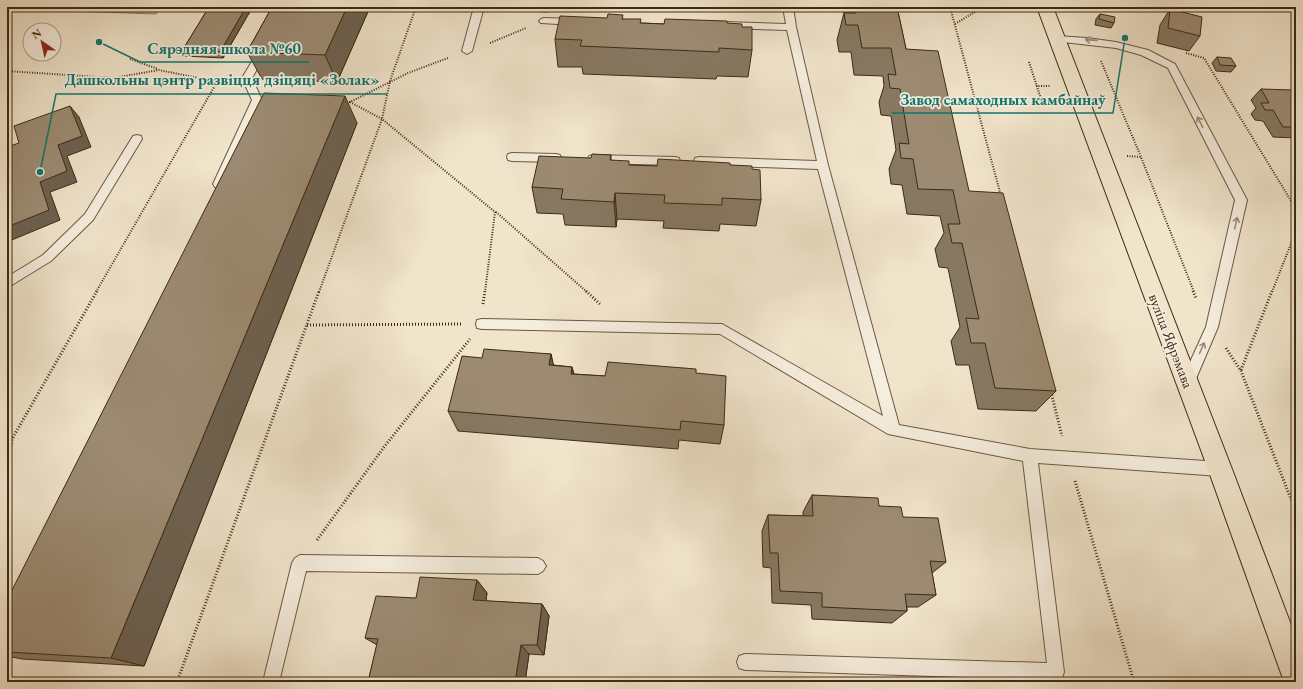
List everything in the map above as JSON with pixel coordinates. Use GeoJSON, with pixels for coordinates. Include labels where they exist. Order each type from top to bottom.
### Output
{"type":"FeatureCollection","features":[{"type":"Feature","properties":{"kind":"main road","name":"вуліца Яфрэмава"},"geometry":{"type":"LineString","coordinates":[[1044,7],[1220,469],[1296,676]]}},
{"type":"Feature","properties":{"kind":"lane"},"geometry":{"type":"LineString","coordinates":[[467,51],[479,7]]}},
{"type":"Feature","properties":{"kind":"lane"},"geometry":{"type":"LineString","coordinates":[[788,7],[791,27],[823,165],[892,430]]}},
{"type":"Feature","properties":{"kind":"lane"},"geometry":{"type":"LineString","coordinates":[[544,21],[584,22]]}},
{"type":"Feature","properties":{"kind":"lane"},"geometry":{"type":"LineString","coordinates":[[719,25],[791,27]]}},
{"type":"Feature","properties":{"kind":"lane"},"geometry":{"type":"LineString","coordinates":[[215,194],[258,100],[248,78],[269,39]]}},
{"type":"Feature","properties":{"kind":"lane"},"geometry":{"type":"LineString","coordinates":[[1057,39],[1092,40],[1125,46],[1142,51],[1172,66],[1241,200],[1212,327],[1187,384]]}},
{"type":"Feature","properties":{"kind":"lane"},"geometry":{"type":"LineString","coordinates":[[7,283],[47,258],[89,218],[137,139]]}},
{"type":"Feature","properties":{"kind":"lane"},"geometry":{"type":"LineString","coordinates":[[512,157],[568,158]]}},
{"type":"Feature","properties":{"kind":"lane"},"geometry":{"type":"LineString","coordinates":[[584,158],[823,165]]}},
{"type":"Feature","properties":{"kind":"lane"},"geometry":{"type":"LineString","coordinates":[[482,324],[722,330],[892,430],[1030,456],[1068,460],[1220,469]]}},
{"type":"Feature","properties":{"kind":"lane"},"geometry":{"type":"LineString","coordinates":[[745,662],[1056,672],[1030,456]]}},
{"type":"Feature","properties":{"kind":"lane"},"geometry":{"type":"LineString","coordinates":[[271,682],[300,563],[538,566]]}},
{"type":"Feature","properties":{"kind":"path"},"geometry":{"type":"LineString","coordinates":[[177,682],[382,119],[390,81],[416,7]]}},
{"type":"Feature","properties":{"kind":"path"},"geometry":{"type":"LineString","coordinates":[[950,7],[1001,198]]}},
{"type":"Feature","properties":{"kind":"path"},"geometry":{"type":"LineString","coordinates":[[955,24],[983,7]]}},
{"type":"Feature","properties":{"kind":"path"},"geometry":{"type":"LineString","coordinates":[[343,102],[350,102],[390,81],[544,21]]}},
{"type":"Feature","properties":{"kind":"path"},"geometry":{"type":"LineString","coordinates":[[1092,40],[1141,157],[1154,193]]}},
{"type":"Feature","properties":{"kind":"path"},"geometry":{"type":"LineString","coordinates":[[1204,58],[1296,209]]}},
{"type":"Feature","properties":{"kind":"path"},"geometry":{"type":"LineString","coordinates":[[130,59],[159,70],[252,89]]}},
{"type":"Feature","properties":{"kind":"path"},"geometry":{"type":"LineString","coordinates":[[1029,62],[1042,102]]}},
{"type":"Feature","properties":{"kind":"path"},"geometry":{"type":"LineString","coordinates":[[7,71],[113,78],[159,70]]}},
{"type":"Feature","properties":{"kind":"path"},"geometry":{"type":"LineString","coordinates":[[7,467],[12,439],[217,82]]}},
{"type":"Feature","properties":{"kind":"path"},"geometry":{"type":"LineString","coordinates":[[350,102],[382,119],[495,212],[626,327]]}},
{"type":"Feature","properties":{"kind":"path"},"geometry":{"type":"LineString","coordinates":[[300,563],[384,447],[482,324],[483,297],[495,212]]}},
{"type":"Feature","properties":{"kind":"path"},"geometry":{"type":"LineString","coordinates":[[1241,371],[1296,231]]}},
{"type":"Feature","properties":{"kind":"path"},"geometry":{"type":"LineString","coordinates":[[307,325],[482,324]]}},
{"type":"Feature","properties":{"kind":"path"},"geometry":{"type":"LineString","coordinates":[[1050,391],[1068,460],[1134,682]]}},
{"type":"Feature","properties":{"kind":"shaded area"},"geometry":{"type":"Polygon","coordinates":[[[46,7],[161,7],[156,14],[43,10],[46,7]]]}},
{"type":"Feature","properties":{"kind":"building"},"geometry":{"type":"Polygon","coordinates":[[[209,7],[246,7],[220,52],[182,51],[209,7]]]}},
{"type":"Feature","properties":{"kind":"building"},"geometry":{"type":"Polygon","coordinates":[[[272,7],[347,7],[325,55],[247,52],[272,7]]]}},
{"type":"Feature","properties":{"kind":"building"},"geometry":{"type":"Polygon","coordinates":[[[855,7],[897,7],[906,49],[938,51],[969,191],[1003,193],[1056,391],[995,388],[985,343],[971,343],[966,318],[979,319],[962,243],[952,243],[948,224],[960,224],[953,190],[918,189],[913,159],[901,158],[899,143],[909,144],[900,89],[890,88],[888,74],[896,75],[891,48],[862,48],[858,25],[846,25],[844,13],[856,13],[855,7]]]}},
{"type":"Feature","properties":{"kind":"building"},"geometry":{"type":"Polygon","coordinates":[[[1170,9],[1202,17],[1200,36],[1168,28],[1170,9]]]}},
{"type":"Feature","properties":{"kind":"building"},"geometry":{"type":"Polygon","coordinates":[[[608,14],[623,15],[622,19],[641,19],[640,23],[664,24],[665,19],[727,21],[727,23],[742,24],[742,27],[752,27],[752,50],[719,48],[719,52],[580,46],[582,40],[555,39],[560,16],[607,18],[608,14]]]}},
{"type":"Feature","properties":{"kind":"building"},"geometry":{"type":"Polygon","coordinates":[[[1100,14],[1115,17],[1114,23],[1099,19],[1100,14]]]}},
{"type":"Feature","properties":{"kind":"building"},"geometry":{"type":"Polygon","coordinates":[[[1217,57],[1231,58],[1236,66],[1220,65],[1217,57]]]}},
{"type":"Feature","properties":{"kind":"building"},"geometry":{"type":"Polygon","coordinates":[[[1261,89],[1292,90],[1296,97],[1296,127],[1283,127],[1273,110],[1265,110],[1261,103],[1269,103],[1261,89]]]}},
{"type":"Feature","properties":{"kind":"building"},"geometry":{"type":"Polygon","coordinates":[[[264,93],[345,96],[111,658],[7,652],[7,600],[264,93]]]}},
{"type":"Feature","properties":{"kind":"building"},"geometry":{"type":"Polygon","coordinates":[[[70,106],[82,136],[58,145],[67,171],[40,182],[49,210],[7,227],[7,147],[19,143],[14,126],[70,106]]]}},
{"type":"Feature","properties":{"kind":"building"},"geometry":{"type":"Polygon","coordinates":[[[592,154],[611,155],[610,160],[629,161],[629,165],[657,166],[658,159],[730,163],[730,165],[752,166],[752,169],[760,170],[761,200],[722,198],[722,205],[664,203],[665,195],[615,193],[614,202],[561,199],[563,189],[532,187],[539,156],[591,158],[592,154]]]}},
{"type":"Feature","properties":{"kind":"building"},"geometry":{"type":"Polygon","coordinates":[[[484,349],[551,354],[549,365],[572,367],[571,374],[605,376],[608,362],[696,369],[696,373],[726,376],[724,425],[681,421],[680,430],[448,411],[462,356],[482,358],[484,349]]]}},
{"type":"Feature","properties":{"kind":"building"},"geometry":{"type":"Polygon","coordinates":[[[812,495],[878,498],[879,506],[901,507],[903,517],[938,518],[946,562],[930,561],[936,595],[905,594],[907,611],[822,607],[822,593],[780,591],[778,553],[770,553],[768,515],[813,516],[812,495]]]}},
{"type":"Feature","properties":{"kind":"building"},"geometry":{"type":"Polygon","coordinates":[[[420,577],[477,580],[473,600],[542,604],[537,645],[521,645],[515,682],[368,682],[378,639],[365,638],[376,596],[416,598],[420,577]]]}},
{"type":"Feature","properties":{"kind":"place","name":"Завод самаходных камбайнаў"},"geometry":{"type":"Point","coordinates":[1125,38]}},
{"type":"Feature","properties":{"kind":"place","name":"Сярэдняя школа №60"},"geometry":{"type":"Point","coordinates":[99,42]}},
{"type":"Feature","properties":{"kind":"place","name":"Дашкольны цэнтр развіцця дзіцяці «Золак»"},"geometry":{"type":"Point","coordinates":[40,172]}}]}
